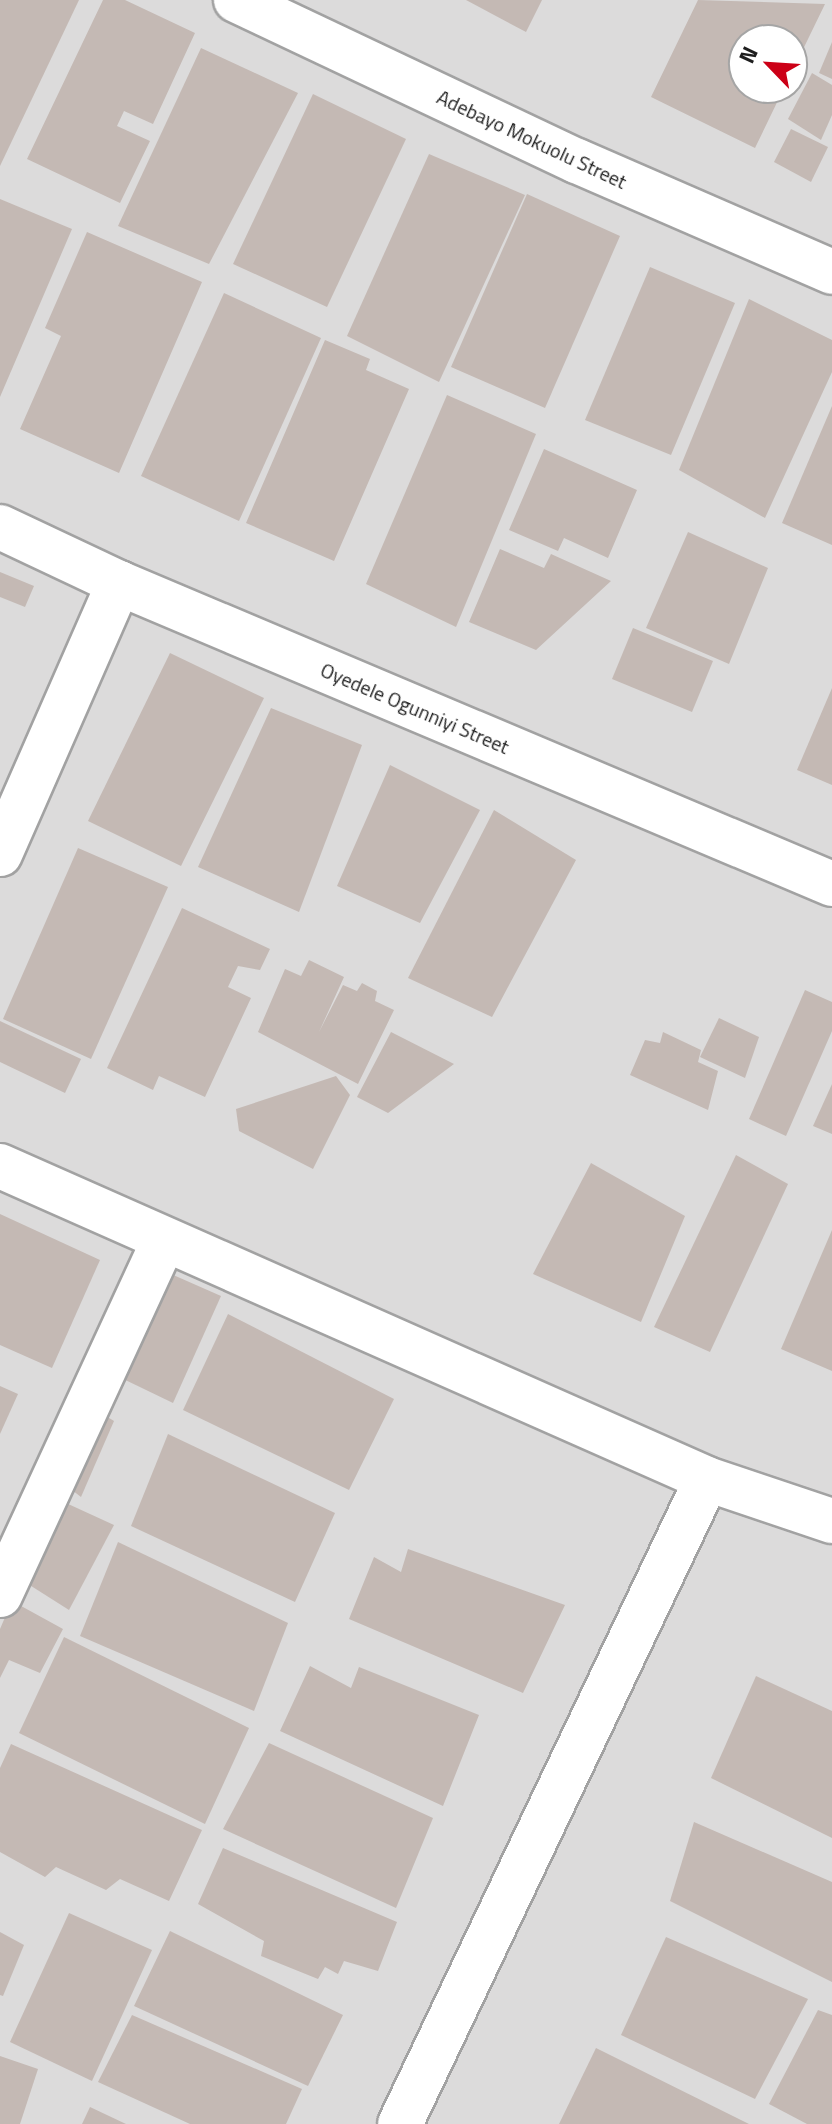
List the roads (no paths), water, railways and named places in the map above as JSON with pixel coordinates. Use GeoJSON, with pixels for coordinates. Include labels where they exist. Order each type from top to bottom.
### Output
{"type":"FeatureCollection","features":[{"type":"Feature","properties":{"kind":"street","name":"Adebayo Mokuolu Street"},"geometry":{"type":"LineString","coordinates":[[236,0],[577,161],[832,272]]}},
{"type":"Feature","properties":{"kind":"street","name":"Oyedele Ogunniyi Street"},"geometry":{"type":"LineString","coordinates":[[0,527],[119,583],[832,884]]}},
{"type":"Feature","properties":{"kind":"street"},"geometry":{"type":"LineString","coordinates":[[0,854],[119,583]]}},
{"type":"Feature","properties":{"kind":"street"},"geometry":{"type":"LineString","coordinates":[[0,1166],[163,1242],[707,1479],[832,1521]]}},
{"type":"Feature","properties":{"kind":"street"},"geometry":{"type":"LineString","coordinates":[[0,1595],[163,1242]]}},
{"type":"Feature","properties":{"kind":"street"},"geometry":{"type":"LineString","coordinates":[[400,2124],[707,1479]]}}]}
